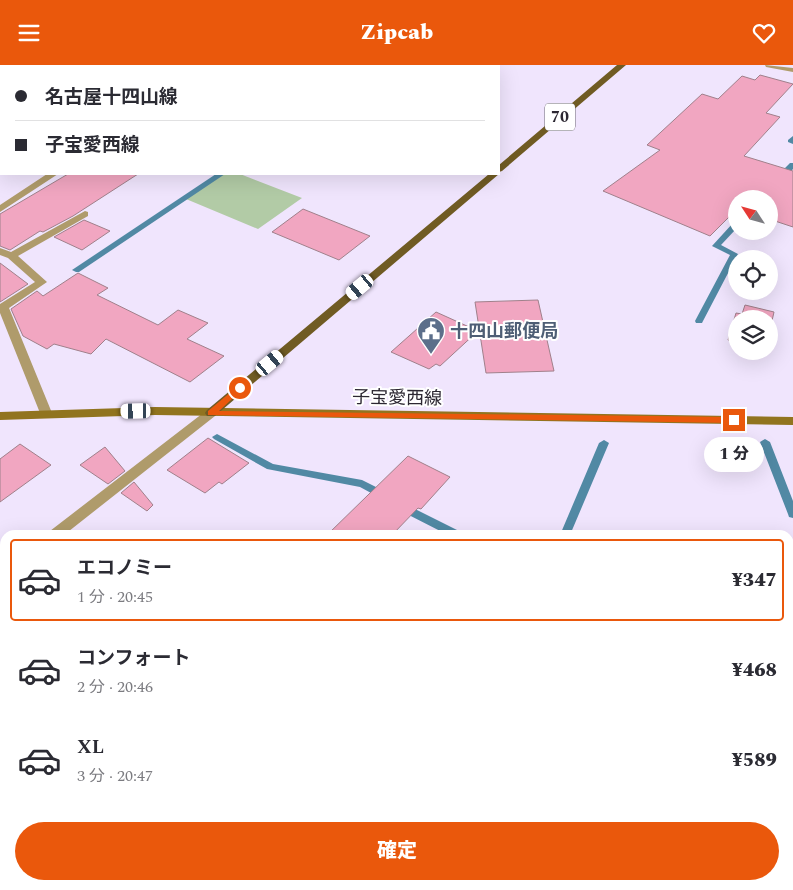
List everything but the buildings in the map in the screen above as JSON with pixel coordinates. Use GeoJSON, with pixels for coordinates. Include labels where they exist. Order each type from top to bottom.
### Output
{"type":"FeatureCollection","features":[{"type":"Feature","properties":{"kind":"main road","name":"70"},"geometry":{"type":"LineString","coordinates":[[500,168],[622,65]]}},
{"type":"Feature","properties":{"kind":"main road"},"geometry":{"type":"LineString","coordinates":[[211,413],[493,175]]}},
{"type":"Feature","properties":{"kind":"main road","name":"子宝愛西線"},"geometry":{"type":"LineString","coordinates":[[0,416],[46,413],[155,411],[793,421]]}},
{"type":"Feature","properties":{"kind":"street"},"geometry":{"type":"LineString","coordinates":[[769,65],[793,70]]}},
{"type":"Feature","properties":{"kind":"street"},"geometry":{"type":"LineString","coordinates":[[0,209],[52,175]]}},
{"type":"Feature","properties":{"kind":"street"},"geometry":{"type":"LineString","coordinates":[[12,256],[85,213]]}},
{"type":"Feature","properties":{"kind":"street"},"geometry":{"type":"LineString","coordinates":[[0,251],[12,256],[42,282],[3,307],[46,413]]}},
{"type":"Feature","properties":{"kind":"street"},"geometry":{"type":"LineString","coordinates":[[61,530],[211,413]]}},
{"type":"Feature","properties":{"kind":"green space"},"geometry":{"type":"Polygon","coordinates":[[[222,175],[243,175],[302,198],[258,229],[186,199],[222,175]]]}},
{"type":"Feature","properties":{"kind":"waterway"},"geometry":{"type":"LineString","coordinates":[[793,138],[790,141],[793,142]]}},
{"type":"Feature","properties":{"kind":"waterway"},"geometry":{"type":"LineString","coordinates":[[780,178],[793,165]]}},
{"type":"Feature","properties":{"kind":"waterway"},"geometry":{"type":"LineString","coordinates":[[76,270],[219,175]]}},
{"type":"Feature","properties":{"kind":"waterway"},"geometry":{"type":"LineString","coordinates":[[699,321],[734,254],[716,246],[728,233]]}},
{"type":"Feature","properties":{"kind":"waterway"},"geometry":{"type":"LineString","coordinates":[[217,437],[271,467],[362,484],[384,496]]}},
{"type":"Feature","properties":{"kind":"waterway"},"geometry":{"type":"LineString","coordinates":[[765,442],[793,514]]}},
{"type":"Feature","properties":{"kind":"waterway"},"geometry":{"type":"LineString","coordinates":[[567,530],[604,443]]}},
{"type":"Feature","properties":{"kind":"waterway"},"geometry":{"type":"LineString","coordinates":[[403,507],[447,530]]}},
{"type":"Feature","properties":{"kind":"place","name":"十四山郵便局"},"geometry":{"type":"Point","coordinates":[431,355]}},
{"type":"Feature","properties":{"kind":"route"},"geometry":{"type":"LineString","coordinates":[[240,388],[211,413],[734,420]]}}]}
